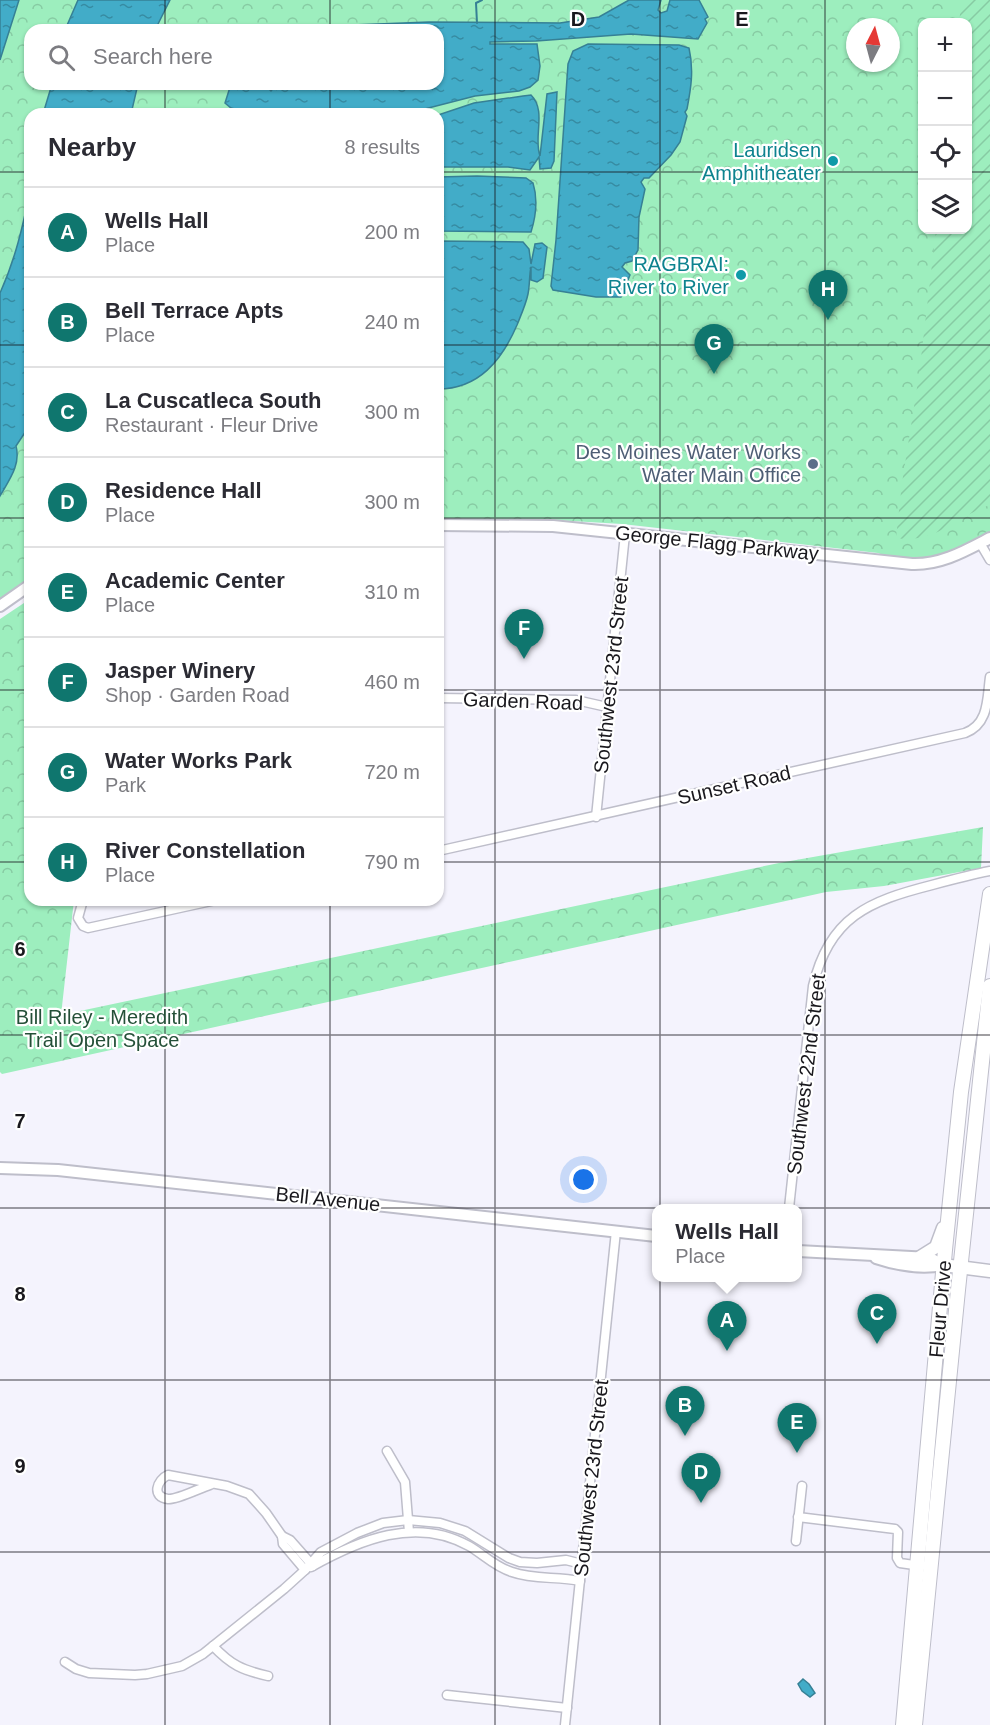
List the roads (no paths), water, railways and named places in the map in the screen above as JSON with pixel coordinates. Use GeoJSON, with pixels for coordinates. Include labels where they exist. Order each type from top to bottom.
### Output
{"type":"FeatureCollection","features":[{"type":"Feature","properties":{"kind":"main road","name":"Fleur Drive"},"geometry":{"type":"LineString","coordinates":[[915,1725],[944,1265],[963,1082],[990,894]]}},
{"type":"Feature","properties":{"kind":"main road","name":"Fleur Drive"},"geometry":{"type":"LineString","coordinates":[[903,1725],[925,1566],[990,986]]}},
{"type":"Feature","properties":{"kind":"main road"},"geometry":{"type":"LineString","coordinates":[[920,1257],[930,1252],[939,1242],[951,1197]]}},
{"type":"Feature","properties":{"kind":"main road"},"geometry":{"type":"LineString","coordinates":[[944,1265],[990,1270]]}},
{"type":"Feature","properties":{"kind":"street","name":"George Flagg Parkway"},"geometry":{"type":"LineString","coordinates":[[444,525],[532,525],[912,564],[942,561],[985,541]]}},
{"type":"Feature","properties":{"kind":"street","name":"Southwest 23rd Street"},"geometry":{"type":"LineString","coordinates":[[596,817],[625,534]]}},
{"type":"Feature","properties":{"kind":"street"},"geometry":{"type":"LineString","coordinates":[[985,541],[990,560]]}},
{"type":"Feature","properties":{"kind":"street"},"geometry":{"type":"LineString","coordinates":[[0,606],[24,589]]}},
{"type":"Feature","properties":{"kind":"street","name":"Sunset Road"},"geometry":{"type":"LineString","coordinates":[[444,850],[965,733],[974,730],[983,719],[990,677]]}},
{"type":"Feature","properties":{"kind":"street","name":"Garden Road"},"geometry":{"type":"LineString","coordinates":[[444,698],[576,700],[607,707]]}},
{"type":"Feature","properties":{"kind":"street","name":"Southwest 22nd Street"},"geometry":{"type":"LineString","coordinates":[[790,1204],[813,986],[825,951],[847,922],[876,902],[990,871]]}},
{"type":"Feature","properties":{"kind":"street"},"geometry":{"type":"LineString","coordinates":[[81,906],[79,923],[88,928],[189,906]]}},
{"type":"Feature","properties":{"kind":"street","name":"Bell Avenue"},"geometry":{"type":"LineString","coordinates":[[0,1168],[58,1170],[652,1235]]}},
{"type":"Feature","properties":{"kind":"street","name":"Southwest 23rd Street"},"geometry":{"type":"LineString","coordinates":[[566,1725],[616,1231]]}},
{"type":"Feature","properties":{"kind":"street"},"geometry":{"type":"LineString","coordinates":[[802,1251],[920,1257],[930,1258],[944,1265]]}},
{"type":"Feature","properties":{"kind":"street"},"geometry":{"type":"LineString","coordinates":[[867,1256],[891,1263],[930,1267],[944,1265]]}},
{"type":"Feature","properties":{"kind":"street"},"geometry":{"type":"LineString","coordinates":[[387,1451],[405,1482],[409,1532]]}},
{"type":"Feature","properties":{"kind":"street"},"geometry":{"type":"LineString","coordinates":[[210,1485],[170,1500],[162,1497],[157,1485],[161,1478],[168,1475],[194,1479],[210,1485],[227,1486],[249,1494],[258,1502],[282,1536],[283,1544],[310,1567]]}},
{"type":"Feature","properties":{"kind":"street"},"geometry":{"type":"LineString","coordinates":[[796,1541],[802,1486]]}},
{"type":"Feature","properties":{"kind":"street"},"geometry":{"type":"LineString","coordinates":[[798,1517],[895,1529],[898,1532],[897,1558],[900,1563],[925,1566]]}},
{"type":"Feature","properties":{"kind":"street"},"geometry":{"type":"LineString","coordinates":[[310,1567],[321,1552],[357,1533],[383,1523],[408,1520],[453,1526],[477,1537],[519,1562],[566,1560],[582,1564]]}},
{"type":"Feature","properties":{"kind":"street"},"geometry":{"type":"LineString","coordinates":[[65,1662],[89,1673],[147,1674],[182,1666],[213,1646],[310,1567],[359,1543],[409,1532],[431,1533],[451,1538],[469,1546],[508,1571],[525,1577],[556,1577],[580,1581]]}},
{"type":"Feature","properties":{"kind":"street"},"geometry":{"type":"LineString","coordinates":[[489,1560],[495,1549]]}},
{"type":"Feature","properties":{"kind":"street"},"geometry":{"type":"LineString","coordinates":[[213,1646],[235,1666],[248,1672],[268,1676]]}},
{"type":"Feature","properties":{"kind":"street"},"geometry":{"type":"LineString","coordinates":[[447,1695],[567,1708]]}},
{"type":"Feature","properties":{"kind":"water"},"geometry":{"type":"Polygon","coordinates":[[[0,0],[19,0],[0,60],[0,0]]]}},
{"type":"Feature","properties":{"kind":"water"},"geometry":{"type":"Polygon","coordinates":[[[78,0],[170,0],[158,24],[68,24],[78,0]]]}},
{"type":"Feature","properties":{"kind":"water"},"geometry":{"type":"Polygon","coordinates":[[[629,0],[661,0],[658,10],[661,13],[667,11],[670,0],[699,0],[708,17],[705,19],[707,23],[698,39],[631,34],[490,42],[490,44],[537,44],[540,66],[538,80],[530,87],[519,91],[475,96],[428,108],[231,108],[225,103],[229,90],[444,90],[444,24],[378,24],[560,23],[599,17],[629,0]]]}},
{"type":"Feature","properties":{"kind":"water"},"geometry":{"type":"Polygon","coordinates":[[[588,44],[679,45],[689,48],[691,56],[691,86],[685,112],[687,116],[680,142],[649,178],[644,178],[641,182],[645,189],[639,217],[638,250],[632,261],[625,263],[622,267],[630,275],[621,297],[596,297],[553,290],[551,286],[568,64],[573,51],[588,44]]]}},
{"type":"Feature","properties":{"kind":"water"},"geometry":{"type":"Polygon","coordinates":[[[50,90],[137,90],[132,108],[45,108],[50,90]]]}},
{"type":"Feature","properties":{"kind":"water"},"geometry":{"type":"Polygon","coordinates":[[[557,92],[554,161],[551,168],[540,169],[539,157],[530,170],[508,167],[444,167],[444,113],[474,103],[531,95],[538,109],[540,156],[547,94],[557,92]]]}},
{"type":"Feature","properties":{"kind":"water"},"geometry":{"type":"Polygon","coordinates":[[[444,177],[526,178],[533,183],[536,195],[531,232],[444,231],[444,177]]]}},
{"type":"Feature","properties":{"kind":"water"},"geometry":{"type":"Polygon","coordinates":[[[24,217],[24,434],[16,446],[16,466],[0,496],[0,293],[18,243],[24,217]]]}},
{"type":"Feature","properties":{"kind":"water"},"geometry":{"type":"Polygon","coordinates":[[[444,241],[523,242],[529,249],[531,264],[535,244],[542,243],[547,247],[543,278],[537,282],[531,280],[531,267],[528,294],[523,310],[504,350],[496,361],[477,378],[453,388],[444,389],[444,241]]]}},
{"type":"Feature","properties":{"kind":"water"},"geometry":{"type":"Polygon","coordinates":[[[803,1679],[815,1693],[810,1697],[802,1691],[798,1684],[803,1679]]]}},
{"type":"Feature","properties":{"kind":"waterway"},"geometry":{"type":"LineString","coordinates":[[477,23],[476,3],[482,0]]}},
{"type":"Feature","properties":{"kind":"place","name":"Lauridsen Amphitheater"},"geometry":{"type":"Point","coordinates":[833,161]}},
{"type":"Feature","properties":{"kind":"place","name":"RAGBRAI: River to River"},"geometry":{"type":"Point","coordinates":[741,275]}},
{"type":"Feature","properties":{"kind":"place","name":"River Constellation"},"geometry":{"type":"Point","coordinates":[828,320]}},
{"type":"Feature","properties":{"kind":"place","name":"Water Works Park"},"geometry":{"type":"Point","coordinates":[714,374]}},
{"type":"Feature","properties":{"kind":"place","name":"Des Moines Water Works Water Main Office"},"geometry":{"type":"Point","coordinates":[813,464]}},
{"type":"Feature","properties":{"kind":"place","name":"Jasper Winery"},"geometry":{"type":"Point","coordinates":[524,659]}},
{"type":"Feature","properties":{"kind":"place","name":"La Cuscatleca South"},"geometry":{"type":"Point","coordinates":[877,1344]}},
{"type":"Feature","properties":{"kind":"place","name":"Wells Hall"},"geometry":{"type":"Point","coordinates":[727,1351]}},
{"type":"Feature","properties":{"kind":"place","name":"Bell Terrace Apts"},"geometry":{"type":"Point","coordinates":[685,1436]}},
{"type":"Feature","properties":{"kind":"place","name":"Academic Center"},"geometry":{"type":"Point","coordinates":[797,1453]}},
{"type":"Feature","properties":{"kind":"place","name":"Residence Hall"},"geometry":{"type":"Point","coordinates":[701,1503]}},
{"type":"Feature","properties":{"kind":"park label","name":"Bill Riley - Meredith Trail Open Space"},"geometry":{"type":"Point","coordinates":[102,1028]}}]}
